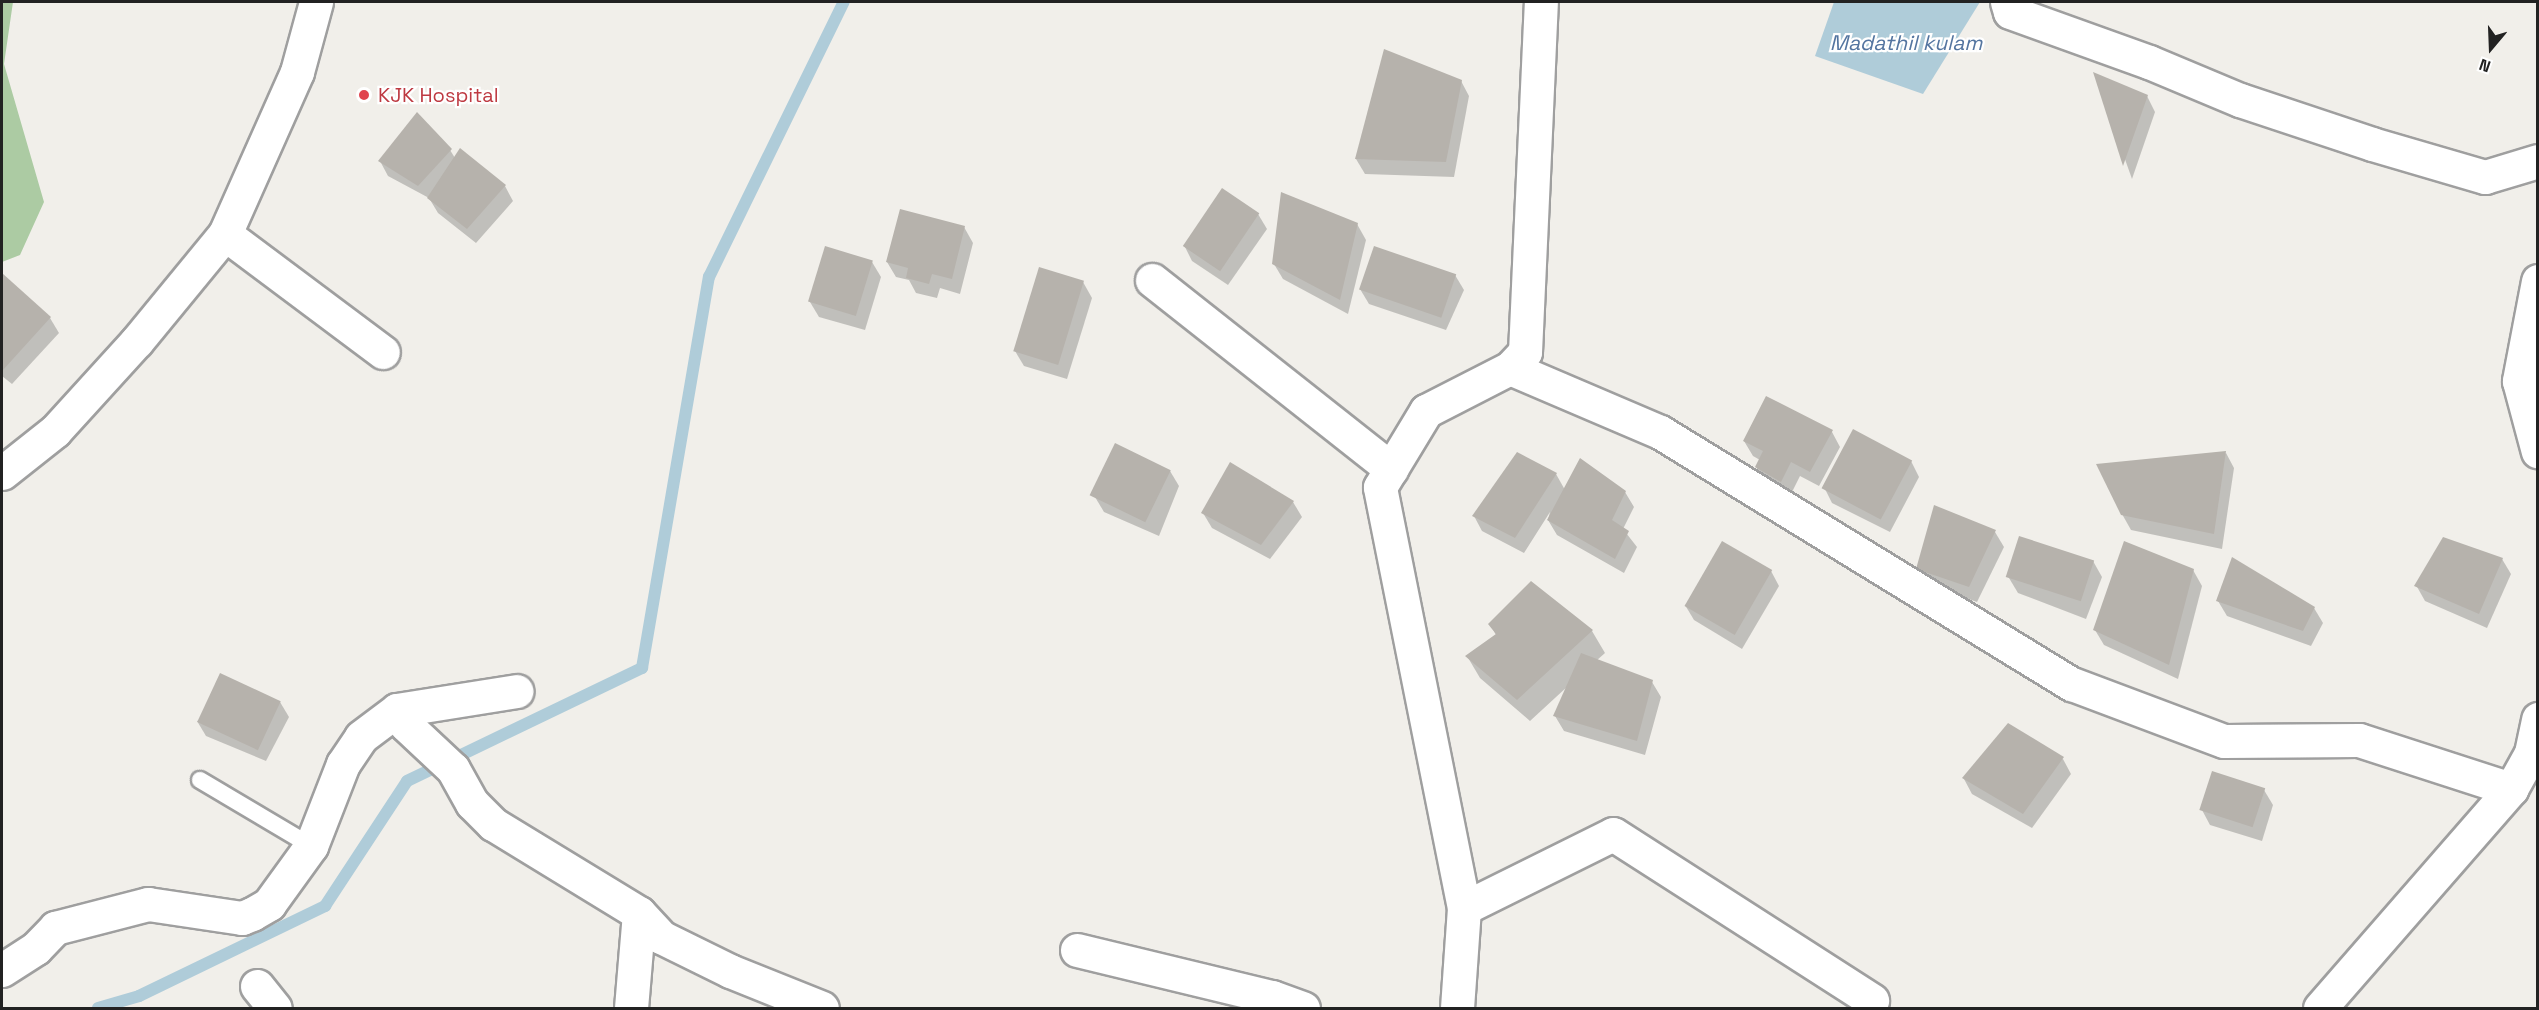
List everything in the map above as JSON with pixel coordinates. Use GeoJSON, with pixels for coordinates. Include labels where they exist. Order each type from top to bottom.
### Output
{"type":"FeatureCollection","features":[{"type":"Feature","properties":{"kind":"street"},"geometry":{"type":"LineString","coordinates":[[2,473],[55,431],[137,341],[225,234],[297,72],[316,2]]}},
{"type":"Feature","properties":{"kind":"street"},"geometry":{"type":"LineString","coordinates":[[1457,1008],[1464,908],[1380,487],[1426,411],[1510,368],[1525,352],[1541,2]]}},
{"type":"Feature","properties":{"kind":"street"},"geometry":{"type":"LineString","coordinates":[[2007,2],[2010,12],[2149,62],[2240,100],[2372,144],[2485,177],[2538,161]]}},
{"type":"Feature","properties":{"kind":"street"},"geometry":{"type":"LineString","coordinates":[[225,234],[383,352]]}},
{"type":"Feature","properties":{"kind":"street"},"geometry":{"type":"LineString","coordinates":[[1152,280],[1391,469]]}},
{"type":"Feature","properties":{"kind":"street"},"geometry":{"type":"LineString","coordinates":[[2538,281],[2518,381],[2538,452]]}},
{"type":"Feature","properties":{"kind":"street"},"geometry":{"type":"LineString","coordinates":[[1510,368],[1660,432],[2072,684],[2224,741],[2359,740],[2511,789]]}},
{"type":"Feature","properties":{"kind":"street"},"geometry":{"type":"LineString","coordinates":[[2,970],[36,948],[55,928],[148,904],[242,918],[252,914],[269,904],[311,846],[343,764],[361,737],[402,717],[517,691]]}},
{"type":"Feature","properties":{"kind":"street"},"geometry":{"type":"LineString","coordinates":[[402,717],[453,769],[472,803],[493,824],[639,913],[661,937],[730,972],[822,1008]]}},
{"type":"Feature","properties":{"kind":"street"},"geometry":{"type":"LineString","coordinates":[[2320,1008],[2511,789],[2534,754],[2538,719]]}},
{"type":"Feature","properties":{"kind":"street"},"geometry":{"type":"LineString","coordinates":[[1464,908],[1613,834],[1872,1000]]}},
{"type":"Feature","properties":{"kind":"street"},"geometry":{"type":"LineString","coordinates":[[631,1008],[639,913]]}},
{"type":"Feature","properties":{"kind":"street"},"geometry":{"type":"LineString","coordinates":[[1077,950],[1272,997],[1303,1008]]}},
{"type":"Feature","properties":{"kind":"lane"},"geometry":{"type":"LineString","coordinates":[[200,780],[311,846]]}},
{"type":"Feature","properties":{"kind":"green space"},"geometry":{"type":"Polygon","coordinates":[[[2,2],[13,2],[4,64],[44,202],[20,255],[2,262],[2,2]]]}},
{"type":"Feature","properties":{"kind":"water","name":"Madathil kulam"},"geometry":{"type":"Polygon","coordinates":[[[1834,2],[1980,2],[1923,94],[1815,56],[1834,2]]]}},
{"type":"Feature","properties":{"kind":"building"},"geometry":{"type":"Polygon","coordinates":[[[1384,49],[1462,80],[1446,162],[1355,159],[1384,49]]]}},
{"type":"Feature","properties":{"kind":"building"},"geometry":{"type":"Polygon","coordinates":[[[2093,72],[2148,95],[2123,166],[2093,72]]]}},
{"type":"Feature","properties":{"kind":"building"},"geometry":{"type":"Polygon","coordinates":[[[417,112],[452,149],[418,186],[378,161],[417,112]]]}},
{"type":"Feature","properties":{"kind":"building"},"geometry":{"type":"Polygon","coordinates":[[[460,148],[506,185],[467,229],[427,198],[460,148]]]}},
{"type":"Feature","properties":{"kind":"building"},"geometry":{"type":"Polygon","coordinates":[[[1222,188],[1259,213],[1220,271],[1183,246],[1222,188]]]}},
{"type":"Feature","properties":{"kind":"building"},"geometry":{"type":"Polygon","coordinates":[[[1281,192],[1358,223],[1340,300],[1272,264],[1281,192]]]}},
{"type":"Feature","properties":{"kind":"building"},"geometry":{"type":"Polygon","coordinates":[[[900,209],[965,226],[952,279],[932,274],[929,284],[906,278],[908,268],[886,262],[900,209]]]}},
{"type":"Feature","properties":{"kind":"building"},"geometry":{"type":"Polygon","coordinates":[[[825,246],[873,261],[856,316],[808,301],[825,246]]]}},
{"type":"Feature","properties":{"kind":"building"},"geometry":{"type":"Polygon","coordinates":[[[1374,246],[1456,274],[1441,318],[1359,289],[1374,246]]]}},
{"type":"Feature","properties":{"kind":"building"},"geometry":{"type":"Polygon","coordinates":[[[1039,267],[1084,281],[1058,365],[1013,351],[1039,267]]]}},
{"type":"Feature","properties":{"kind":"building"},"geometry":{"type":"Polygon","coordinates":[[[2,273],[51,317],[3,370],[2,369],[2,273]]]}},
{"type":"Feature","properties":{"kind":"building"},"geometry":{"type":"Polygon","coordinates":[[[1766,396],[1833,430],[1810,472],[1791,462],[1781,482],[1755,467],[1763,451],[1743,441],[1766,396]]]}},
{"type":"Feature","properties":{"kind":"building"},"geometry":{"type":"Polygon","coordinates":[[[1853,429],[1912,460],[1881,520],[1822,488],[1853,429]]]}},
{"type":"Feature","properties":{"kind":"building"},"geometry":{"type":"Polygon","coordinates":[[[1115,443],[1171,470],[1145,522],[1090,495],[1115,443]]]}},
{"type":"Feature","properties":{"kind":"building"},"geometry":{"type":"Polygon","coordinates":[[[2226,451],[2214,534],[2121,515],[2096,464],[2226,451]]]}},
{"type":"Feature","properties":{"kind":"building"},"geometry":{"type":"Polygon","coordinates":[[[1517,452],[1557,473],[1515,538],[1472,516],[1517,452]]]}},
{"type":"Feature","properties":{"kind":"building"},"geometry":{"type":"Polygon","coordinates":[[[1580,458],[1626,491],[1612,520],[1629,531],[1615,559],[1547,520],[1580,458]]]}},
{"type":"Feature","properties":{"kind":"building"},"geometry":{"type":"Polygon","coordinates":[[[1230,462],[1294,501],[1261,545],[1201,513],[1230,462]]]}},
{"type":"Feature","properties":{"kind":"building"},"geometry":{"type":"Polygon","coordinates":[[[1934,505],[1996,530],[1969,587],[1916,569],[1934,505]]]}},
{"type":"Feature","properties":{"kind":"building"},"geometry":{"type":"Polygon","coordinates":[[[2019,536],[2094,560],[2081,601],[2006,577],[2019,536]]]}},
{"type":"Feature","properties":{"kind":"building"},"geometry":{"type":"Polygon","coordinates":[[[2443,537],[2503,558],[2479,614],[2414,586],[2443,537]]]}},
{"type":"Feature","properties":{"kind":"building"},"geometry":{"type":"Polygon","coordinates":[[[1722,541],[1772,570],[1735,635],[1684,606],[1722,541]]]}},
{"type":"Feature","properties":{"kind":"building"},"geometry":{"type":"Polygon","coordinates":[[[2124,541],[2194,569],[2169,665],[2093,630],[2124,541]]]}},
{"type":"Feature","properties":{"kind":"building"},"geometry":{"type":"Polygon","coordinates":[[[2232,557],[2315,607],[2303,631],[2216,601],[2232,557]]]}},
{"type":"Feature","properties":{"kind":"building"},"geometry":{"type":"Polygon","coordinates":[[[1531,581],[1593,630],[1517,700],[1465,656],[1496,634],[1488,624],[1531,581]]]}},
{"type":"Feature","properties":{"kind":"building"},"geometry":{"type":"Polygon","coordinates":[[[1581,653],[1653,680],[1637,741],[1553,716],[1581,653]]]}},
{"type":"Feature","properties":{"kind":"building"},"geometry":{"type":"Polygon","coordinates":[[[220,673],[281,701],[258,750],[197,722],[220,673]]]}},
{"type":"Feature","properties":{"kind":"building"},"geometry":{"type":"Polygon","coordinates":[[[2008,723],[2064,757],[2023,814],[1962,778],[2008,723]]]}},
{"type":"Feature","properties":{"kind":"building"},"geometry":{"type":"Polygon","coordinates":[[[2212,771],[2265,788],[2253,827],[2199,810],[2212,771]]]}},
{"type":"Feature","properties":{"kind":"waterway"},"geometry":{"type":"LineString","coordinates":[[98,1008],[139,996],[325,906],[407,781],[642,668],[709,277],[844,2]]}},
{"type":"Feature","properties":{"kind":"place","name":"KJK Hospital"},"geometry":{"type":"Point","coordinates":[364,95]}}]}
